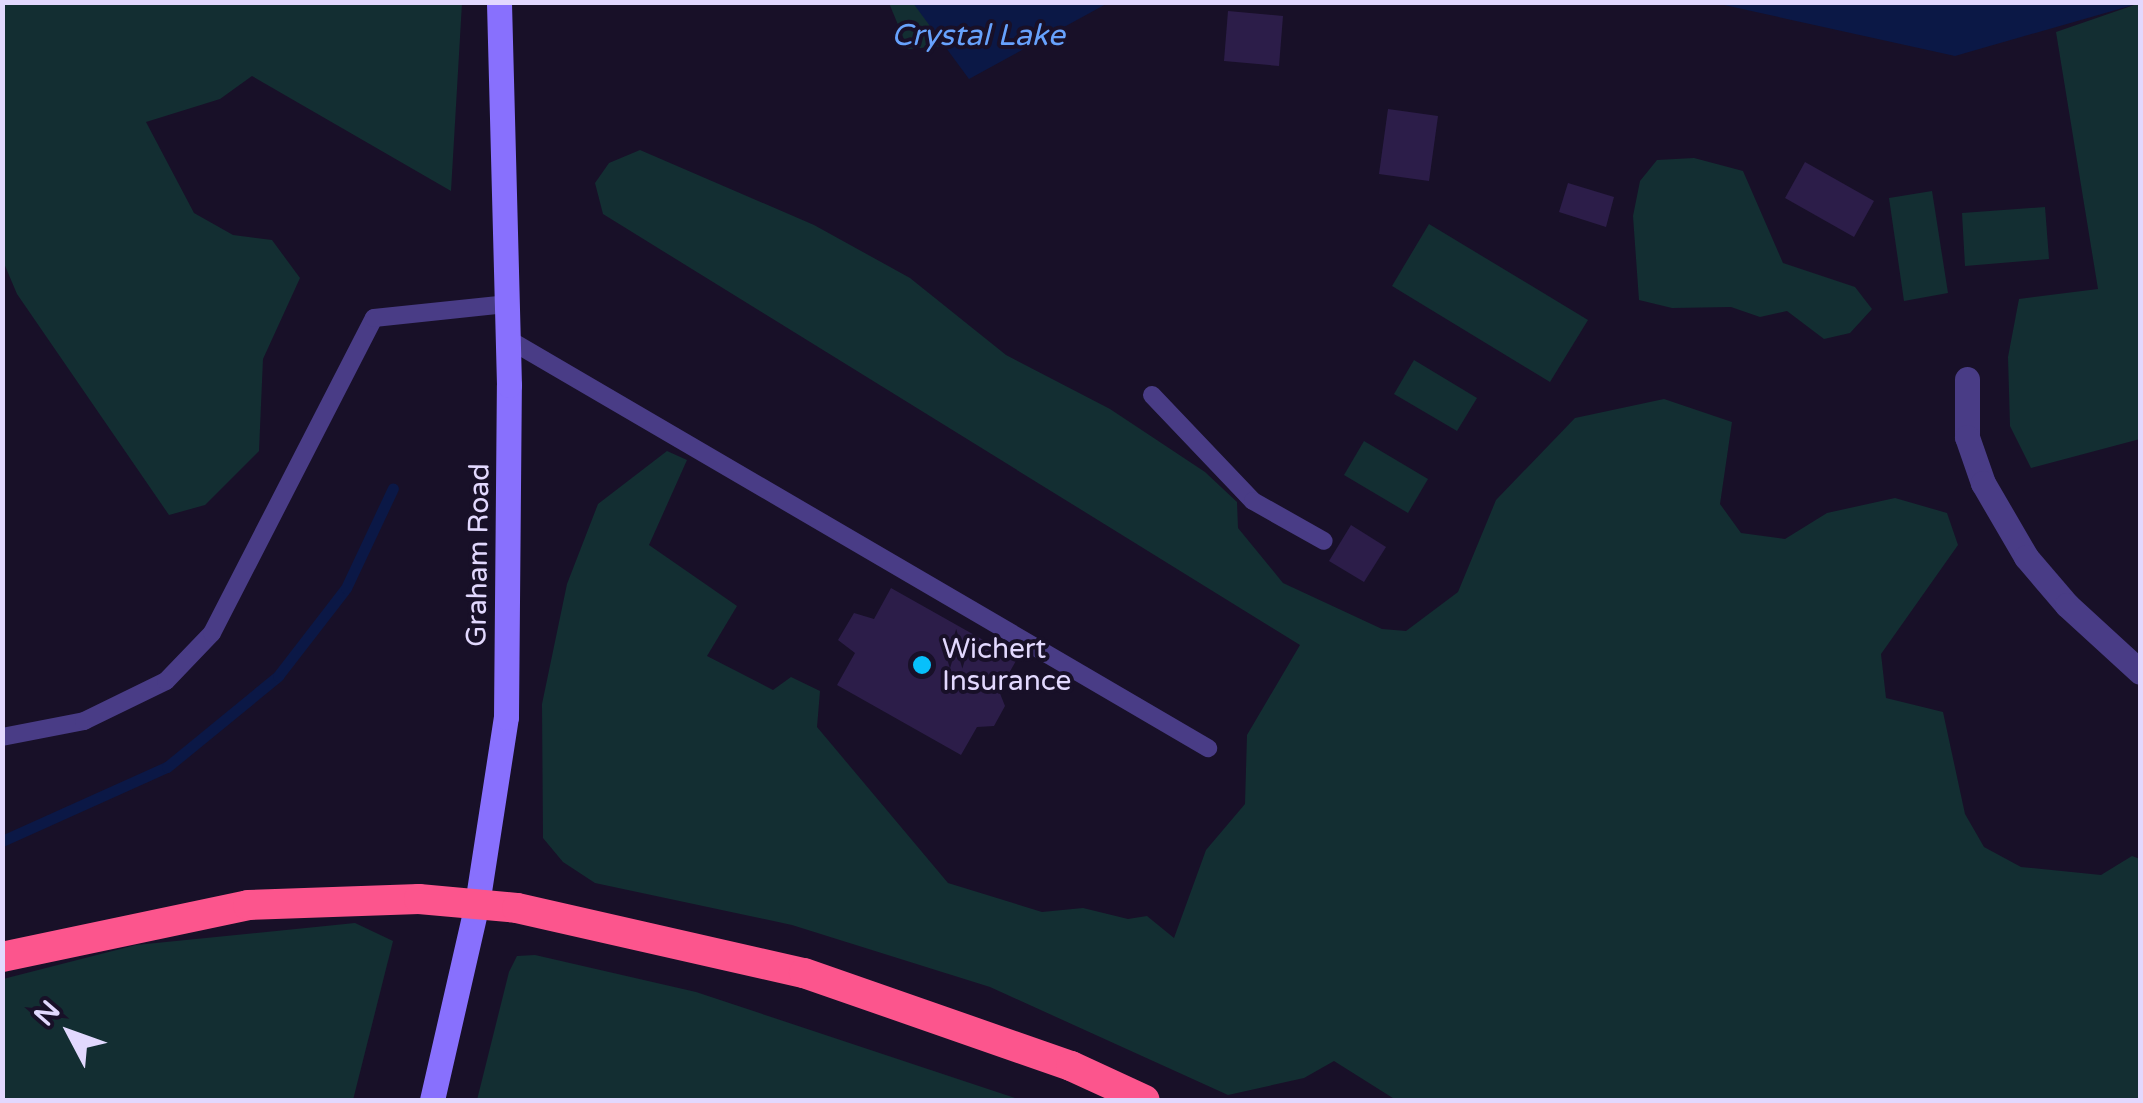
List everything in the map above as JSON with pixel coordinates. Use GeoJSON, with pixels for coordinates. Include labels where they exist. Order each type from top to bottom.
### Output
{"type":"FeatureCollection","features":[{"type":"Feature","properties":{"kind":"highway"},"geometry":{"type":"LineString","coordinates":[[2,958],[248,906],[419,898],[478,904],[804,973],[1070,1066],[1145,1100]]}},
{"type":"Feature","properties":{"kind":"main road","name":"Graham Road"},"geometry":{"type":"LineString","coordinates":[[432,1100],[478,904],[506,717],[508,304],[499,2]]}},
{"type":"Feature","properties":{"kind":"street"},"geometry":{"type":"LineString","coordinates":[[1967,379],[1968,437],[1984,483],[2026,556],[2067,605],[2140,672]]}},
{"type":"Feature","properties":{"kind":"lane"},"geometry":{"type":"LineString","coordinates":[[2,737],[84,721],[166,681],[212,633],[374,318],[508,304]]}},
{"type":"Feature","properties":{"kind":"lane"},"geometry":{"type":"LineString","coordinates":[[508,339],[1208,748]]}},
{"type":"Feature","properties":{"kind":"lane"},"geometry":{"type":"LineString","coordinates":[[1152,395],[1253,501],[1324,541]]}},
{"type":"Feature","properties":{"kind":"green space"},"geometry":{"type":"Polygon","coordinates":[[[2,3],[462,3],[451,191],[252,76],[220,99],[146,122],[194,213],[233,235],[272,240],[300,278],[263,359],[259,451],[205,505],[169,515],[17,294],[3,261],[2,3]]]}},
{"type":"Feature","properties":{"kind":"green space"},"geometry":{"type":"Polygon","coordinates":[[[889,3],[922,3],[944,46],[908,49],[889,3]]]}},
{"type":"Feature","properties":{"kind":"green space"},"geometry":{"type":"Polygon","coordinates":[[[2140,3],[2140,439],[2031,468],[2010,426],[2008,357],[2019,299],[2098,289],[2056,32],[2140,3]]]}},
{"type":"Feature","properties":{"kind":"green space"},"geometry":{"type":"Polygon","coordinates":[[[640,150],[814,225],[910,278],[1006,355],[1110,409],[1205,472],[1237,502],[1238,528],[1283,583],[1382,629],[1406,631],[1458,592],[1496,500],[1575,418],[1664,399],[1732,422],[1720,504],[1741,533],[1785,539],[1827,513],[1895,498],[1947,513],[1958,545],[1881,654],[1886,698],[1943,712],[1965,814],[1984,847],[2021,867],[2101,875],[2132,856],[2140,859],[2140,1100],[1396,1100],[1334,1061],[1304,1078],[1228,1095],[990,987],[792,925],[595,883],[563,862],[543,838],[542,704],[567,584],[598,504],[667,451],[687,460],[649,545],[737,606],[707,656],[773,690],[791,677],[820,691],[817,727],[948,883],[1042,912],[1083,908],[1128,919],[1147,916],[1174,938],[1206,850],[1245,804],[1247,735],[1300,645],[603,214],[595,183],[609,163],[640,150]]]}},
{"type":"Feature","properties":{"kind":"green space"},"geometry":{"type":"Polygon","coordinates":[[[1694,158],[1743,171],[1783,263],[1855,287],[1872,309],[1850,333],[1824,339],[1787,311],[1760,317],[1731,307],[1672,308],[1639,300],[1633,216],[1640,181],[1657,160],[1694,158]]]}},
{"type":"Feature","properties":{"kind":"green space"},"geometry":{"type":"Polygon","coordinates":[[[1932,191],[1948,293],[1904,301],[1889,198],[1932,191]]]}},
{"type":"Feature","properties":{"kind":"green space"},"geometry":{"type":"Polygon","coordinates":[[[2045,207],[2049,259],[1965,266],[1962,213],[2045,207]]]}},
{"type":"Feature","properties":{"kind":"green space"},"geometry":{"type":"Polygon","coordinates":[[[1429,224],[1588,320],[1550,382],[1392,286],[1429,224]]]}},
{"type":"Feature","properties":{"kind":"green space"},"geometry":{"type":"Polygon","coordinates":[[[1414,360],[1477,398],[1457,431],[1394,394],[1414,360]]]}},
{"type":"Feature","properties":{"kind":"green space"},"geometry":{"type":"Polygon","coordinates":[[[1364,441],[1428,479],[1408,513],[1344,475],[1364,441]]]}},
{"type":"Feature","properties":{"kind":"green space"},"geometry":{"type":"Polygon","coordinates":[[[355,923],[393,941],[353,1100],[3,1100],[3,979],[136,945],[355,923]]]}},
{"type":"Feature","properties":{"kind":"green space"},"geometry":{"type":"Polygon","coordinates":[[[535,955],[696,992],[1021,1100],[477,1100],[509,972],[517,956],[535,955]]]}},
{"type":"Feature","properties":{"kind":"water"},"geometry":{"type":"Polygon","coordinates":[[[2140,2],[1955,56],[1715,3],[2140,2]]]}},
{"type":"Feature","properties":{"kind":"water","name":"Crystal Lake"},"geometry":{"type":"Polygon","coordinates":[[[913,3],[1108,3],[969,79],[913,3]]]}},
{"type":"Feature","properties":{"kind":"building"},"geometry":{"type":"Polygon","coordinates":[[[1228,11],[1283,16],[1279,66],[1224,61],[1228,11]]]}},
{"type":"Feature","properties":{"kind":"building"},"geometry":{"type":"Polygon","coordinates":[[[1388,109],[1438,116],[1429,181],[1379,174],[1388,109]]]}},
{"type":"Feature","properties":{"kind":"building"},"geometry":{"type":"Polygon","coordinates":[[[1805,162],[1874,201],[1854,237],[1785,198],[1805,162]]]}},
{"type":"Feature","properties":{"kind":"building"},"geometry":{"type":"Polygon","coordinates":[[[1568,183],[1614,197],[1606,227],[1559,212],[1568,183]]]}},
{"type":"Feature","properties":{"kind":"building"},"geometry":{"type":"Polygon","coordinates":[[[1351,525],[1386,547],[1364,582],[1329,561],[1351,525]]]}},
{"type":"Feature","properties":{"kind":"building"},"geometry":{"type":"Polygon","coordinates":[[[891,588],[1017,659],[999,691],[1005,706],[994,726],[977,727],[961,755],[837,685],[855,653],[838,640],[854,613],[874,619],[891,588]]]}},
{"type":"Feature","properties":{"kind":"waterway"},"geometry":{"type":"LineString","coordinates":[[2,841],[167,767],[278,676],[346,588],[393,488]]}},
{"type":"Feature","properties":{"kind":"place","name":"Wichert Insurance"},"geometry":{"type":"Point","coordinates":[922,665]}}]}
